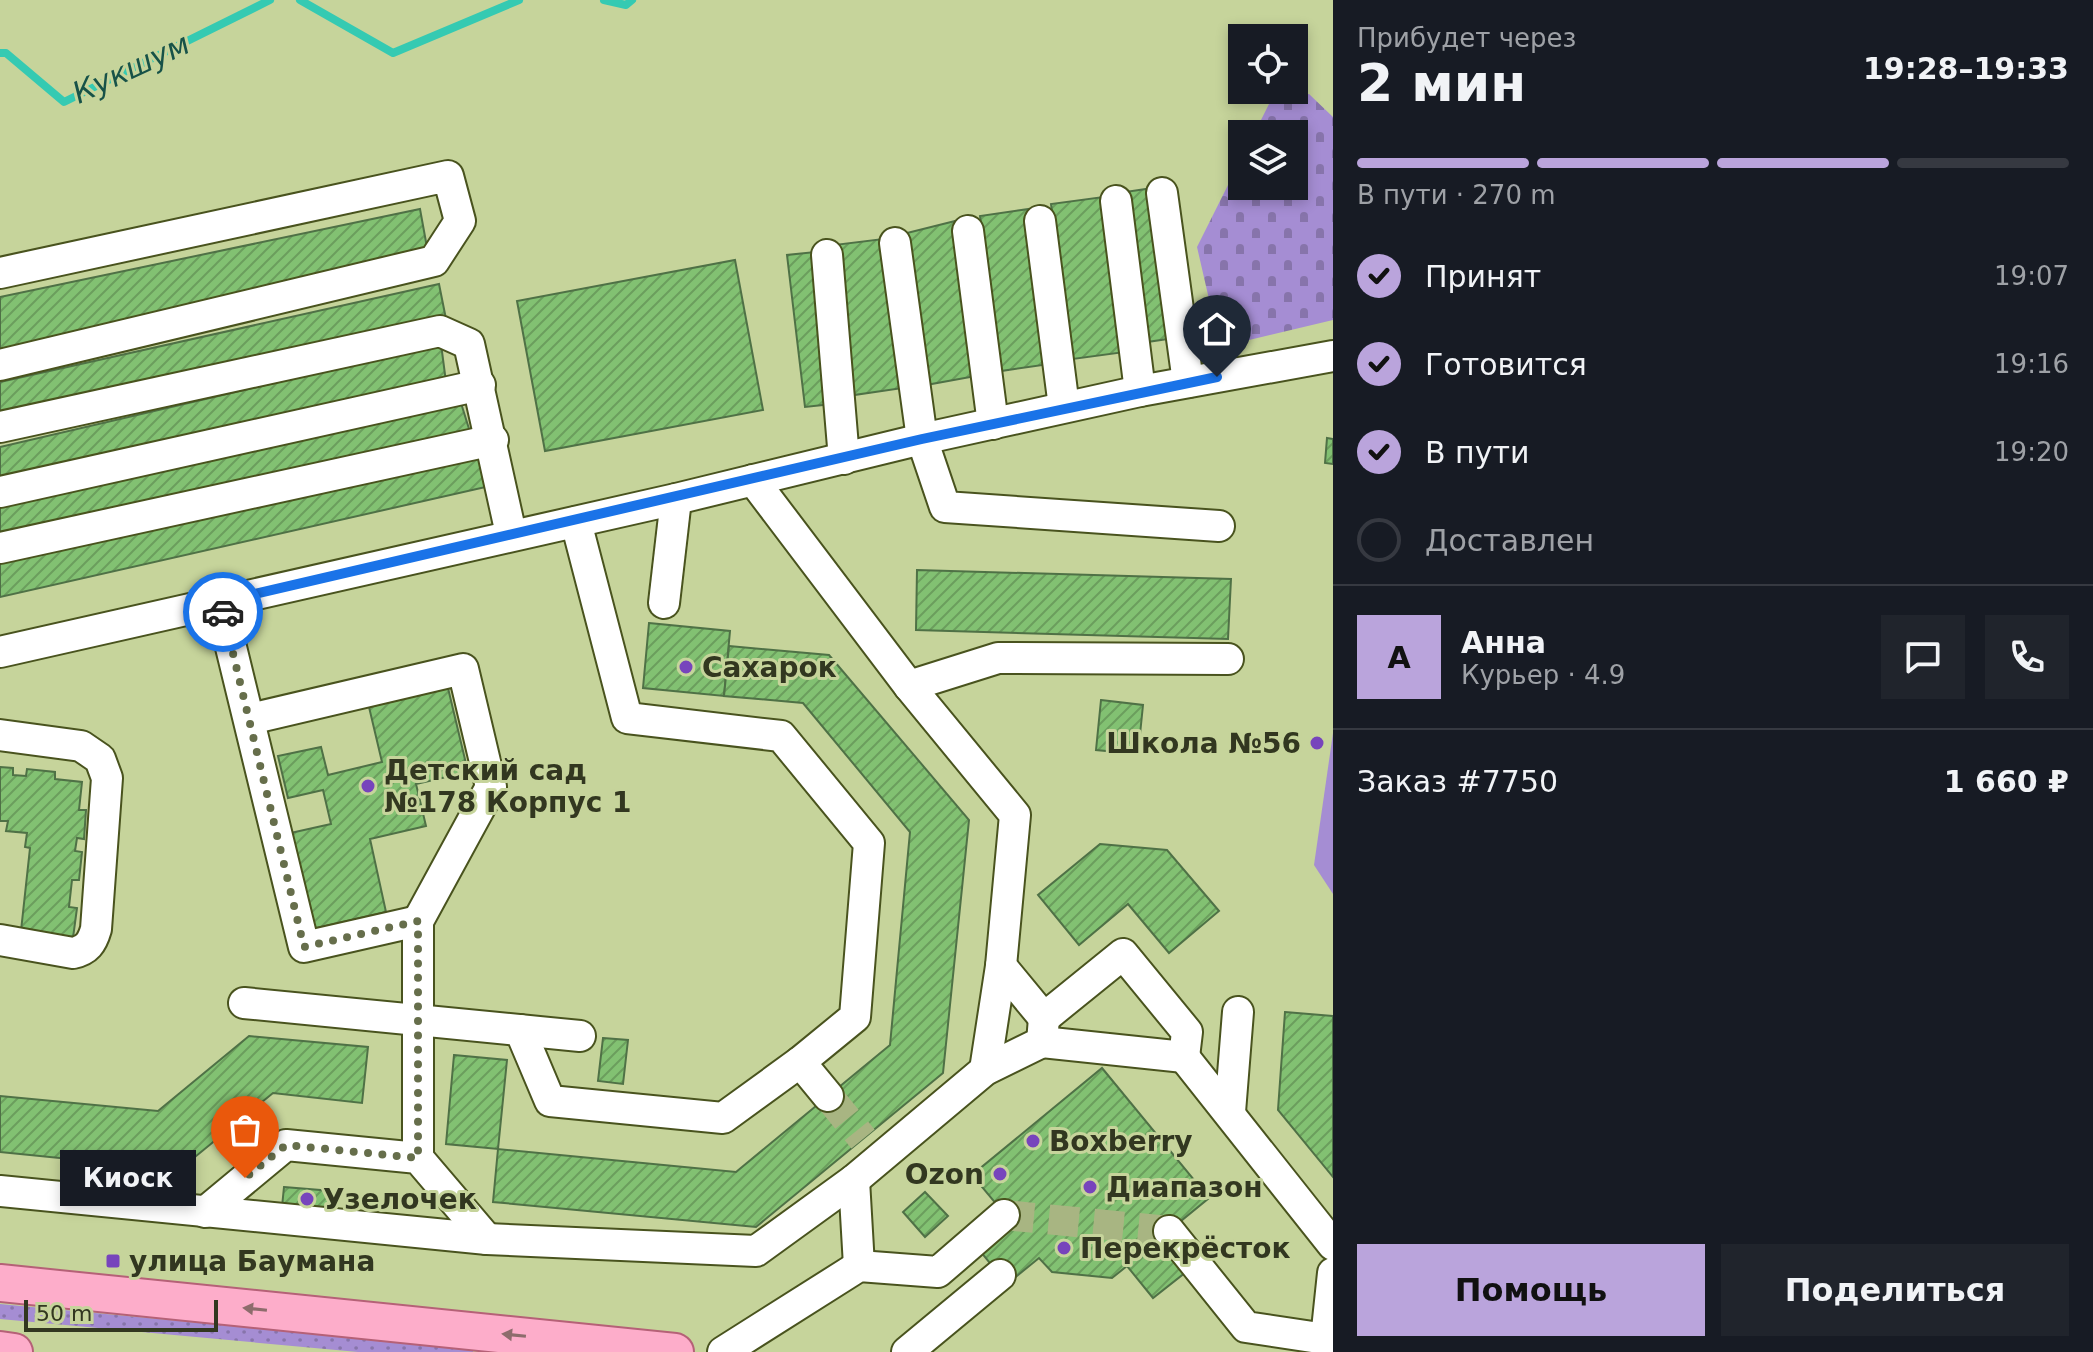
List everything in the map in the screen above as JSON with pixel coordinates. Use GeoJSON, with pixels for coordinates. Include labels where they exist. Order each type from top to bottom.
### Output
{"type":"FeatureCollection","features":[{"type":"Feature","properties":{"kind":"main road"},"geometry":{"type":"LineString","coordinates":[[0,1283],[675,1352]]}},
{"type":"Feature","properties":{"kind":"main road"},"geometry":{"type":"LineString","coordinates":[[0,1350],[14,1352]]}},
{"type":"Feature","properties":{"kind":"lane"},"geometry":{"type":"LineString","coordinates":[[0,273],[448,176],[460,221],[434,261],[0,365]]}},
{"type":"Feature","properties":{"kind":"lane"},"geometry":{"type":"LineString","coordinates":[[1162,193],[1188,382]]}},
{"type":"Feature","properties":{"kind":"lane"},"geometry":{"type":"LineString","coordinates":[[1116,201],[1140,391]]}},
{"type":"Feature","properties":{"kind":"lane"},"geometry":{"type":"LineString","coordinates":[[1040,221],[1064,407]]}},
{"type":"Feature","properties":{"kind":"lane"},"geometry":{"type":"LineString","coordinates":[[968,231],[993,424]]}},
{"type":"Feature","properties":{"kind":"lane"},"geometry":{"type":"LineString","coordinates":[[895,243],[922,439],[945,507],[1219,526]]}},
{"type":"Feature","properties":{"kind":"lane"},"geometry":{"type":"LineString","coordinates":[[827,255],[844,459]]}},
{"type":"Feature","properties":{"kind":"lane"},"geometry":{"type":"LineString","coordinates":[[0,427],[440,331],[469,344],[493,440],[511,534]]}},
{"type":"Feature","properties":{"kind":"lane"},"geometry":{"type":"LineString","coordinates":[[0,652],[676,499],[1064,407],[1333,356]]}},
{"type":"Feature","properties":{"kind":"lane"},"geometry":{"type":"LineString","coordinates":[[0,492],[480,385]]}},
{"type":"Feature","properties":{"kind":"lane"},"geometry":{"type":"LineString","coordinates":[[0,548],[493,440]]}},
{"type":"Feature","properties":{"kind":"lane"},"geometry":{"type":"LineString","coordinates":[[753,480],[909,686],[1015,815],[1001,966],[985,1070]]}},
{"type":"Feature","properties":{"kind":"lane"},"geometry":{"type":"LineString","coordinates":[[664,603],[676,499]]}},
{"type":"Feature","properties":{"kind":"lane"},"geometry":{"type":"LineString","coordinates":[[520,1030],[550,1101],[723,1118],[855,1017],[869,843],[781,736],[627,718],[576,522]]}},
{"type":"Feature","properties":{"kind":"lane"},"geometry":{"type":"LineString","coordinates":[[220,602],[304,947],[418,921]]}},
{"type":"Feature","properties":{"kind":"lane"},"geometry":{"type":"LineString","coordinates":[[909,686],[998,658],[1228,659]]}},
{"type":"Feature","properties":{"kind":"lane"},"geometry":{"type":"LineString","coordinates":[[250,719],[463,669],[491,787],[418,921],[418,1158],[487,1239]]}},
{"type":"Feature","properties":{"kind":"lane"},"geometry":{"type":"LineString","coordinates":[[0,735],[81,746],[100,759],[107,778],[96,929],[92,942],[83,950],[73,953],[0,940]]}},
{"type":"Feature","properties":{"kind":"lane"},"geometry":{"type":"LineString","coordinates":[[0,1191],[487,1239],[756,1251],[854,1180],[872,1147],[1043,1030],[1123,954],[1187,1032],[1184,1057]]}},
{"type":"Feature","properties":{"kind":"lane"},"geometry":{"type":"LineString","coordinates":[[1001,966],[1043,1030],[1184,1057],[1333,1245]]}},
{"type":"Feature","properties":{"kind":"lane"},"geometry":{"type":"LineString","coordinates":[[244,1003],[580,1036]]}},
{"type":"Feature","properties":{"kind":"lane"},"geometry":{"type":"LineString","coordinates":[[1230,1112],[1238,1012]]}},
{"type":"Feature","properties":{"kind":"lane"},"geometry":{"type":"LineString","coordinates":[[800,1062],[828,1096]]}},
{"type":"Feature","properties":{"kind":"lane"},"geometry":{"type":"LineString","coordinates":[[205,1212],[286,1145],[418,1158]]}},
{"type":"Feature","properties":{"kind":"lane"},"geometry":{"type":"LineString","coordinates":[[854,1180],[859,1266]]}},
{"type":"Feature","properties":{"kind":"lane"},"geometry":{"type":"LineString","coordinates":[[723,1352],[859,1266],[938,1272],[1004,1215]]}},
{"type":"Feature","properties":{"kind":"lane"},"geometry":{"type":"LineString","coordinates":[[1169,1231],[1246,1327],[1321,1335],[1333,1273]]}},
{"type":"Feature","properties":{"kind":"lane"},"geometry":{"type":"LineString","coordinates":[[907,1352],[1000,1275]]}},
{"type":"Feature","properties":{"kind":"green space"},"geometry":{"type":"Polygon","coordinates":[[[1308,94],[1333,117],[1333,320],[1220,347],[1197,247],[1228,185],[1228,200],[1308,200],[1308,120],[1261,120],[1269,104],[1308,104],[1308,94]]]}},
{"type":"Feature","properties":{"kind":"green space"},"geometry":{"type":"Polygon","coordinates":[[[1333,733],[1333,894],[1314,865],[1333,733]]]}},
{"type":"Feature","properties":{"kind":"green space"},"geometry":{"type":"Polygon","coordinates":[[[0,1304],[473,1349],[473,1352],[358,1352],[0,1319],[0,1304]]]}},
{"type":"Feature","properties":{"kind":"building"},"geometry":{"type":"Polygon","coordinates":[[[1153,188],[1175,338],[1147,342],[1125,192],[1153,188]]]}},
{"type":"Feature","properties":{"kind":"building"},"geometry":{"type":"Polygon","coordinates":[[[1103,197],[1125,352],[1073,359],[1051,204],[1103,197]]]}},
{"type":"Feature","properties":{"kind":"building"},"geometry":{"type":"Polygon","coordinates":[[[420,209],[428,253],[0,351],[0,297],[420,209]]]}},
{"type":"Feature","properties":{"kind":"building"},"geometry":{"type":"Polygon","coordinates":[[[1029,209],[1050,364],[1001,371],[980,216],[1029,209]]]}},
{"type":"Feature","properties":{"kind":"building"},"geometry":{"type":"Polygon","coordinates":[[[955,221],[976,376],[926,385],[907,233],[955,221]]]}},
{"type":"Feature","properties":{"kind":"building"},"geometry":{"type":"Polygon","coordinates":[[[883,239],[903,388],[854,395],[834,245],[883,239]]]}},
{"type":"Feature","properties":{"kind":"building"},"geometry":{"type":"Polygon","coordinates":[[[815,252],[832,404],[805,407],[787,255],[815,252]]]}},
{"type":"Feature","properties":{"kind":"building"},"geometry":{"type":"Polygon","coordinates":[[[735,260],[763,410],[545,451],[517,301],[735,260]]]}},
{"type":"Feature","properties":{"kind":"building"},"geometry":{"type":"Polygon","coordinates":[[[439,284],[447,324],[0,419],[0,382],[439,284]]]}},
{"type":"Feature","properties":{"kind":"building"},"geometry":{"type":"Polygon","coordinates":[[[441,344],[446,382],[0,481],[0,447],[441,344]]]}},
{"type":"Feature","properties":{"kind":"building"},"geometry":{"type":"Polygon","coordinates":[[[461,403],[470,432],[0,536],[0,507],[461,403]]]}},
{"type":"Feature","properties":{"kind":"building"},"geometry":{"type":"Polygon","coordinates":[[[1327,438],[1333,439],[1333,464],[1325,463],[1327,438]]]}},
{"type":"Feature","properties":{"kind":"building"},"geometry":{"type":"Polygon","coordinates":[[[482,453],[490,486],[0,597],[0,561],[482,453]]]}},
{"type":"Feature","properties":{"kind":"building"},"geometry":{"type":"Polygon","coordinates":[[[917,570],[1231,579],[1228,639],[916,630],[917,570]]]}},
{"type":"Feature","properties":{"kind":"building","name":"Сахарок"},"geometry":{"type":"Polygon","coordinates":[[[649,623],[730,631],[724,696],[643,688],[649,623]]]}},
{"type":"Feature","properties":{"kind":"building"},"geometry":{"type":"Polygon","coordinates":[[[729,646],[829,655],[969,820],[943,1073],[756,1227],[493,1202],[498,1149],[736,1172],[890,1045],[910,832],[803,703],[724,696],[729,646]]]}},
{"type":"Feature","properties":{"kind":"building"},"geometry":{"type":"Polygon","coordinates":[[[448,688],[468,772],[416,784],[426,826],[370,839],[386,912],[308,930],[286,834],[331,824],[323,790],[288,798],[278,756],[321,747],[328,775],[382,762],[369,707],[448,688]]]}},
{"type":"Feature","properties":{"kind":"building"},"geometry":{"type":"Polygon","coordinates":[[[1101,700],[1143,705],[1138,754],[1096,750],[1101,700]]]}},
{"type":"Feature","properties":{"kind":"building"},"geometry":{"type":"Polygon","coordinates":[[[0,767],[13,768],[13,775],[26,776],[27,769],[55,772],[55,779],[82,782],[79,810],[86,810],[84,839],[77,838],[75,851],[82,852],[79,880],[72,880],[69,907],[77,908],[73,938],[21,931],[30,848],[25,847],[27,833],[6,831],[8,821],[0,821],[0,767]]]}},
{"type":"Feature","properties":{"kind":"building"},"geometry":{"type":"Polygon","coordinates":[[[1100,844],[1167,850],[1219,911],[1169,953],[1128,904],[1079,945],[1038,895],[1100,844]]]}},
{"type":"Feature","properties":{"kind":"building"},"geometry":{"type":"Polygon","coordinates":[[[1285,1012],[1333,1016],[1333,1177],[1278,1110],[1285,1012]]]}},
{"type":"Feature","properties":{"kind":"building"},"geometry":{"type":"Polygon","coordinates":[[[249,1036],[368,1047],[362,1103],[273,1093],[179,1170],[0,1152],[0,1096],[158,1111],[249,1036]]]}},
{"type":"Feature","properties":{"kind":"building"},"geometry":{"type":"Polygon","coordinates":[[[603,1038],[628,1040],[623,1084],[598,1081],[603,1038]]]}},
{"type":"Feature","properties":{"kind":"building"},"geometry":{"type":"Polygon","coordinates":[[[454,1055],[507,1060],[498,1149],[446,1144],[454,1055]]]}},
{"type":"Feature","properties":{"kind":"building","name":"Диапазон"},"geometry":{"type":"Polygon","coordinates":[[[1102,1068],[1209,1198],[1159,1239],[1186,1272],[1153,1298],[1127,1266],[1112,1278],[1052,1272],[1039,1258],[1007,1284],[980,1251],[1013,1224],[972,1175],[1102,1068]]]}},
{"type":"Feature","properties":{"kind":"building","name":"Узелочек"},"geometry":{"type":"Polygon","coordinates":[[[284,1187],[332,1191],[330,1217],[282,1207],[284,1187]]]}},
{"type":"Feature","properties":{"kind":"building"},"geometry":{"type":"Polygon","coordinates":[[[925,1192],[948,1216],[925,1237],[903,1212],[925,1192]]]}},
{"type":"Feature","properties":{"kind":"waterway","name":"Кукшум"},"geometry":{"type":"LineString","coordinates":[[0,53],[6,53],[64,102],[270,0]]}},
{"type":"Feature","properties":{"kind":"waterway","name":"Кукшум"},"geometry":{"type":"LineString","coordinates":[[300,0],[393,53],[519,0]]}},
{"type":"Feature","properties":{"kind":"waterway","name":"Кукшум"},"geometry":{"type":"LineString","coordinates":[[604,0],[626,5],[632,0]]}},
{"type":"Feature","properties":{"kind":"tunnel"},"geometry":{"type":"LineString","coordinates":[[828,1096],[863,1139]]}},
{"type":"Feature","properties":{"kind":"tunnel"},"geometry":{"type":"LineString","coordinates":[[1004,1215],[1169,1231]]}},
{"type":"Feature","properties":{"kind":"way so far"},"geometry":{"type":"LineString","coordinates":[[223,612],[304,947],[418,921],[418,1158],[286,1145],[245,1178]]}},
{"type":"Feature","properties":{"kind":"place","name":"Сахарок"},"geometry":{"type":"Point","coordinates":[686,667]}},
{"type":"Feature","properties":{"kind":"place","name":"Школа №56"},"geometry":{"type":"Point","coordinates":[1317,743]}},
{"type":"Feature","properties":{"kind":"place","name":"Детский сад №178 Корпус 1"},"geometry":{"type":"Point","coordinates":[368,786]}},
{"type":"Feature","properties":{"kind":"place","name":"Boxberry"},"geometry":{"type":"Point","coordinates":[1033,1141]}},
{"type":"Feature","properties":{"kind":"place","name":"Ozon"},"geometry":{"type":"Point","coordinates":[1000,1174]}},
{"type":"Feature","properties":{"kind":"place","name":"Киоск"},"geometry":{"type":"Point","coordinates":[245,1178]}},
{"type":"Feature","properties":{"kind":"place","name":"Диапазон"},"geometry":{"type":"Point","coordinates":[1090,1187]}},
{"type":"Feature","properties":{"kind":"place","name":"Узелочек"},"geometry":{"type":"Point","coordinates":[307,1199]}},
{"type":"Feature","properties":{"kind":"place","name":"Перекрёсток"},"geometry":{"type":"Point","coordinates":[1064,1248]}},
{"type":"Feature","properties":{"kind":"place","name":"улица Баумана"},"geometry":{"type":"Point","coordinates":[113,1261]}},
{"type":"Feature","properties":{"kind":"route"},"geometry":{"type":"LineString","coordinates":[[223,612],[220,602],[676,499],[922,439],[1217,377]]}}]}
